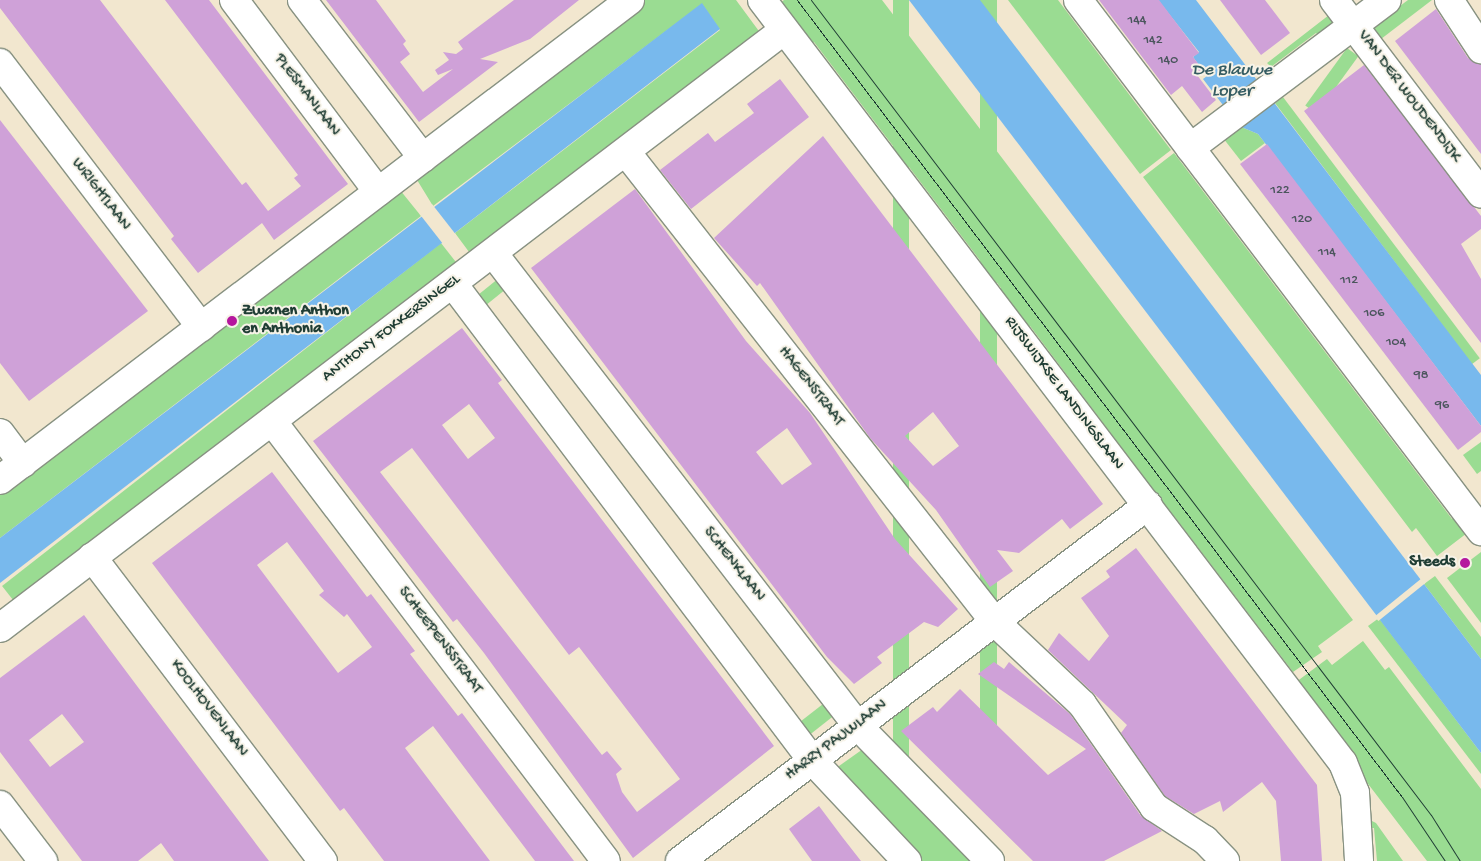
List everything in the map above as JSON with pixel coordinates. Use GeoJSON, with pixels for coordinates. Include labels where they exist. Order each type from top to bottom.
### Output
{"type":"FeatureCollection","features":[{"type":"Feature","properties":{"kind":"street","name":"PLESMANLAAN"},"geometry":{"type":"LineString","coordinates":[[234,0],[378,192]]}},
{"type":"Feature","properties":{"kind":"street"},"geometry":{"type":"LineString","coordinates":[[302,0],[423,158]]}},
{"type":"Feature","properties":{"kind":"street"},"geometry":{"type":"LineString","coordinates":[[0,480],[630,0]]}},
{"type":"Feature","properties":{"kind":"street","name":"RIJSWIJKSE LANDINGSLAAN"},"geometry":{"type":"LineString","coordinates":[[762,0],[1343,763],[1355,793],[1359,861]]}},
{"type":"Feature","properties":{"kind":"street"},"geometry":{"type":"LineString","coordinates":[[1078,0],[1481,531]]}},
{"type":"Feature","properties":{"kind":"street","name":"VAN DER WOUDENDIJK"},"geometry":{"type":"LineString","coordinates":[[1334,0],[1481,194]]}},
{"type":"Feature","properties":{"kind":"street"},"geometry":{"type":"LineString","coordinates":[[1190,148],[1387,0]]}},
{"type":"Feature","properties":{"kind":"street"},"geometry":{"type":"LineString","coordinates":[[1449,0],[1481,49]]}},
{"type":"Feature","properties":{"kind":"street","name":"ANTHONY FOKKERSINGEL"},"geometry":{"type":"LineString","coordinates":[[0,628],[784,30]]}},
{"type":"Feature","properties":{"kind":"street","name":"WRIGHTLAAN"},"geometry":{"type":"LineString","coordinates":[[0,63],[201,327]]}},
{"type":"Feature","properties":{"kind":"street","name":"HAGENSTRAAT"},"geometry":{"type":"LineString","coordinates":[[626,152],[994,621]]}},
{"type":"Feature","properties":{"kind":"street","name":"SCHENKLAAN"},"geometry":{"type":"LineString","coordinates":[[493,253],[857,726],[990,861]]}},
{"type":"Feature","properties":{"kind":"street"},"geometry":{"type":"LineString","coordinates":[[453,284],[812,760],[907,861]]}},
{"type":"Feature","properties":{"kind":"street","name":"SCHEEPENSSTRAAT"},"geometry":{"type":"LineString","coordinates":[[272,421],[606,861]]}},
{"type":"Feature","properties":{"kind":"street"},"geometry":{"type":"LineString","coordinates":[[0,433],[23,463]]}},
{"type":"Feature","properties":{"kind":"street","name":"HARRY PAUWLAAN"},"geometry":{"type":"LineString","coordinates":[[680,861],[1148,505]]}},
{"type":"Feature","properties":{"kind":"street","name":"KOOLHOVENLAAN"},"geometry":{"type":"LineString","coordinates":[[92,557],[323,861]]}},
{"type":"Feature","properties":{"kind":"street"},"geometry":{"type":"LineString","coordinates":[[994,621],[1082,704],[1154,807],[1205,840],[1225,861]]}},
{"type":"Feature","properties":{"kind":"street"},"geometry":{"type":"LineString","coordinates":[[0,805],[43,861]]}},
{"type":"Feature","properties":{"kind":"green space"},"geometry":{"type":"Polygon","coordinates":[[[645,0],[736,0],[764,38],[472,256],[455,233],[720,30],[702,4],[433,206],[414,175],[645,0]]]}},
{"type":"Feature","properties":{"kind":"green space"},"geometry":{"type":"Polygon","coordinates":[[[784,0],[882,0],[1353,620],[1318,646],[1322,652],[1293,672],[1174,516],[1168,521],[1137,481],[1143,476],[1030,326],[1023,330],[995,294],[1001,288],[814,42],[807,46],[776,6],[784,0]]]}},
{"type":"Feature","properties":{"kind":"green space"},"geometry":{"type":"Polygon","coordinates":[[[893,0],[909,0],[909,780],[893,780],[893,0]]]}},
{"type":"Feature","properties":{"kind":"green space"},"geometry":{"type":"Polygon","coordinates":[[[980,0],[997,0],[997,727],[980,727],[980,0]]]}},
{"type":"Feature","properties":{"kind":"green space"},"geometry":{"type":"Polygon","coordinates":[[[1008,0],[1058,0],[1171,150],[1140,174],[1008,0]]]}},
{"type":"Feature","properties":{"kind":"green space"},"geometry":{"type":"Polygon","coordinates":[[[1408,0],[1432,0],[1381,39],[1372,27],[1408,0]]]}},
{"type":"Feature","properties":{"kind":"green space"},"geometry":{"type":"Polygon","coordinates":[[[1329,15],[1338,27],[1322,39],[1316,33],[1271,67],[1267,63],[1329,15]]]}},
{"type":"Feature","properties":{"kind":"green space"},"geometry":{"type":"Polygon","coordinates":[[[1347,48],[1358,56],[1317,114],[1305,105],[1347,48]]]}},
{"type":"Feature","properties":{"kind":"green space"},"geometry":{"type":"Polygon","coordinates":[[[1283,97],[1480,358],[1472,364],[1275,103],[1283,97]]]}},
{"type":"Feature","properties":{"kind":"green space"},"geometry":{"type":"Polygon","coordinates":[[[1239,126],[1258,134],[1265,143],[1241,161],[1223,138],[1239,126]]]}},
{"type":"Feature","properties":{"kind":"green space"},"geometry":{"type":"Polygon","coordinates":[[[1174,153],[1452,519],[1459,514],[1471,530],[1437,556],[1416,528],[1412,532],[1143,177],[1174,153]]]}},
{"type":"Feature","properties":{"kind":"green space"},"geometry":{"type":"Polygon","coordinates":[[[400,190],[421,216],[0,538],[0,490],[226,318],[231,325],[236,322],[231,314],[400,190]]]}},
{"type":"Feature","properties":{"kind":"green space"},"geometry":{"type":"Polygon","coordinates":[[[441,243],[458,265],[19,608],[2,586],[441,243]]]}},
{"type":"Feature","properties":{"kind":"green space"},"geometry":{"type":"Polygon","coordinates":[[[499,278],[507,288],[482,309],[473,299],[499,278]]]}},
{"type":"Feature","properties":{"kind":"green space"},"geometry":{"type":"Polygon","coordinates":[[[1481,442],[1481,471],[1477,474],[1463,455],[1481,442]]]}},
{"type":"Feature","properties":{"kind":"green space"},"geometry":{"type":"Polygon","coordinates":[[[1481,552],[1481,623],[1447,578],[1481,552]]]}},
{"type":"Feature","properties":{"kind":"green space"},"geometry":{"type":"Polygon","coordinates":[[[1435,576],[1481,637],[1481,659],[1424,584],[1435,576]]]}},
{"type":"Feature","properties":{"kind":"green space"},"geometry":{"type":"Polygon","coordinates":[[[1379,618],[1481,753],[1481,774],[1368,626],[1379,618]]]}},
{"type":"Feature","properties":{"kind":"green space"},"geometry":{"type":"Polygon","coordinates":[[[1363,641],[1385,670],[1389,667],[1481,789],[1481,861],[1427,861],[1346,755],[1352,750],[1303,686],[1296,690],[1292,685],[1327,659],[1332,665],[1363,641]]]}},
{"type":"Feature","properties":{"kind":"green space"},"geometry":{"type":"Polygon","coordinates":[[[823,704],[833,717],[807,737],[797,724],[823,704]]]}},
{"type":"Feature","properties":{"kind":"green space"},"geometry":{"type":"Polygon","coordinates":[[[863,749],[979,861],[916,861],[832,771],[863,749]]]}},
{"type":"Feature","properties":{"kind":"green space"},"geometry":{"type":"Polygon","coordinates":[[[1366,818],[1376,823],[1403,861],[1377,861],[1374,828],[1367,828],[1366,818]]]}},
{"type":"Feature","properties":{"kind":"water"},"geometry":{"type":"Polygon","coordinates":[[[909,0],[980,0],[1481,659],[1481,753],[909,0]]]}},
{"type":"Feature","properties":{"kind":"water","name":"De Blauwe Loper"},"geometry":{"type":"Polygon","coordinates":[[[1158,0],[1196,0],[1481,375],[1481,426],[1258,134],[1239,126],[1203,79],[1207,76],[1193,57],[1199,52],[1158,0]]]}},
{"type":"Feature","properties":{"kind":"water"},"geometry":{"type":"Polygon","coordinates":[[[702,3],[720,29],[0,583],[0,538],[702,3]]]}},
{"type":"Feature","properties":{"kind":"pier"},"geometry":{"type":"Polygon","coordinates":[[[432,204],[456,235],[443,245],[419,214],[432,204]]]}},
{"type":"Feature","properties":{"kind":"pier"},"geometry":{"type":"Polygon","coordinates":[[[1422,578],[1426,583],[1378,621],[1375,616],[1422,578]]]}},
{"type":"Feature","properties":{"kind":"building"},"geometry":{"type":"Polygon","coordinates":[[[0,0],[100,0],[242,185],[246,182],[268,211],[301,186],[294,178],[298,175],[165,0],[209,0],[348,184],[274,240],[262,223],[198,273],[171,239],[174,236],[0,8],[0,0]]]}},
{"type":"Feature","properties":{"kind":"building"},"geometry":{"type":"Polygon","coordinates":[[[326,0],[376,0],[406,41],[403,44],[410,54],[400,62],[423,92],[453,69],[438,75],[435,70],[449,60],[443,52],[456,54],[463,49],[458,42],[514,0],[579,0],[530,39],[480,59],[498,62],[419,122],[326,0]]]}},
{"type":"Feature","properties":{"kind":"building"},"geometry":{"type":"Polygon","coordinates":[[[1099,0],[1159,0],[1199,53],[1193,57],[1203,70],[1197,75],[1216,100],[1202,112],[1182,86],[1171,95],[1099,0]]]}},
{"type":"Feature","properties":{"kind":"building"},"geometry":{"type":"Polygon","coordinates":[[[1220,0],[1265,0],[1290,33],[1261,55],[1220,0]]]}},
{"type":"Feature","properties":{"kind":"building"},"geometry":{"type":"Polygon","coordinates":[[[1436,9],[1468,58],[1481,64],[1481,154],[1395,41],[1436,9]]]}},
{"type":"Feature","properties":{"kind":"building"},"geometry":{"type":"Polygon","coordinates":[[[1364,65],[1481,216],[1481,229],[1461,244],[1481,279],[1481,343],[1304,111],[1364,65]]]}},
{"type":"Feature","properties":{"kind":"building"},"geometry":{"type":"Polygon","coordinates":[[[780,79],[809,117],[691,209],[660,170],[708,133],[715,142],[754,113],[747,104],[780,79]]]}},
{"type":"Feature","properties":{"kind":"building"},"geometry":{"type":"Polygon","coordinates":[[[0,120],[148,311],[29,401],[0,363],[0,120]]]}},
{"type":"Feature","properties":{"kind":"building"},"geometry":{"type":"Polygon","coordinates":[[[823,136],[1103,504],[1070,529],[1062,519],[1019,553],[997,550],[1013,571],[990,587],[936,510],[870,438],[760,283],[757,286],[714,238],[823,136]],[[933,412],[905,436],[933,466],[959,446],[933,412]]]}},
{"type":"Feature","properties":{"kind":"building"},"geometry":{"type":"Polygon","coordinates":[[[1267,144],[1481,426],[1481,432],[1458,450],[1240,164],[1267,144]]]}},
{"type":"Feature","properties":{"kind":"building"},"geometry":{"type":"Polygon","coordinates":[[[635,189],[746,341],[810,413],[895,539],[958,609],[938,627],[924,622],[877,657],[882,663],[854,684],[827,657],[531,268],[635,189]],[[787,428],[756,452],[782,485],[812,464],[787,428]]]}},
{"type":"Feature","properties":{"kind":"building"},"geometry":{"type":"Polygon","coordinates":[[[462,328],[502,380],[498,383],[774,746],[633,858],[484,653],[457,619],[453,622],[313,441],[462,328]],[[469,404],[442,425],[468,459],[495,438],[469,404]],[[412,448],[380,472],[602,755],[607,751],[622,769],[616,774],[622,792],[637,812],[680,779],[579,647],[569,655],[412,448]]]}},
{"type":"Feature","properties":{"kind":"building"},"geometry":{"type":"Polygon","coordinates":[[[272,472],[367,597],[371,594],[415,651],[410,654],[458,716],[462,713],[574,861],[535,861],[433,726],[405,748],[490,861],[384,861],[344,808],[340,811],[152,563],[272,472]],[[287,542],[257,565],[338,673],[372,647],[347,614],[344,617],[319,595],[324,591],[287,542]]]}},
{"type":"Feature","properties":{"kind":"building"},"geometry":{"type":"Polygon","coordinates":[[[1136,548],[1317,785],[1322,861],[1281,861],[1276,801],[1262,782],[1223,812],[1220,801],[1194,814],[1165,796],[1121,733],[1127,725],[1048,650],[1059,633],[1089,661],[1109,636],[1081,598],[1110,577],[1106,571],[1136,548]]]}},
{"type":"Feature","properties":{"kind":"building"},"geometry":{"type":"Polygon","coordinates":[[[84,615],[269,861],[174,861],[161,843],[138,861],[82,861],[0,752],[0,678],[84,615]],[[62,714],[29,740],[50,767],[84,742],[62,714]]]}},
{"type":"Feature","properties":{"kind":"building"},"geometry":{"type":"Polygon","coordinates":[[[994,662],[1004,669],[1009,662],[1070,714],[1141,816],[1162,831],[1104,861],[1033,861],[901,731],[933,707],[937,712],[960,689],[1048,775],[1086,749],[978,674],[994,662]]]}},
{"type":"Feature","properties":{"kind":"building"},"geometry":{"type":"Polygon","coordinates":[[[819,806],[861,861],[812,861],[789,829],[819,806]]]}},
{"type":"Feature","properties":{"kind":"tram line"},"geometry":{"type":"LineString","coordinates":[[797,0],[1402,797],[1445,861]]}},
{"type":"Feature","properties":{"kind":"tram line"},"geometry":{"type":"LineString","coordinates":[[811,0],[1431,815],[1460,861]]}},
{"type":"Feature","properties":{"kind":"place","name":"Zwanen Anthon en Anthonia"},"geometry":{"type":"Point","coordinates":[232,321]}},
{"type":"Feature","properties":{"kind":"place","name":"Steeds"},"geometry":{"type":"Point","coordinates":[1465,563]}}]}
